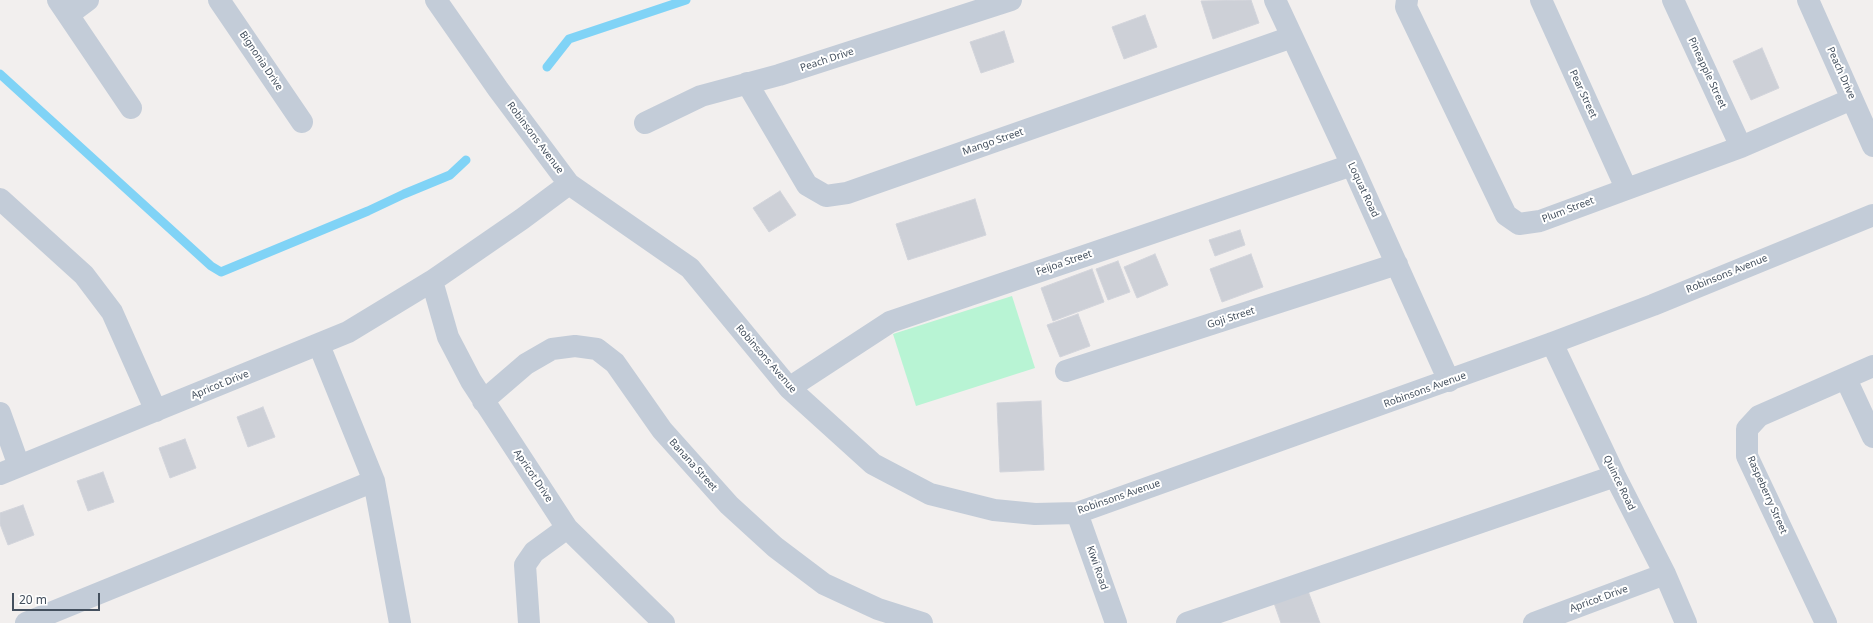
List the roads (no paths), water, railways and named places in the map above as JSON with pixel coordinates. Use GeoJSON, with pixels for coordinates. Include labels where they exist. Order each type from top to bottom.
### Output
{"type":"FeatureCollection","features":[{"type":"Feature","properties":{"kind":"street"},"geometry":{"type":"LineString","coordinates":[[88,0],[63,8],[131,108]]}},
{"type":"Feature","properties":{"kind":"street","name":"Bignonia Drive"},"geometry":{"type":"LineString","coordinates":[[219,0],[302,122]]}},
{"type":"Feature","properties":{"kind":"street","name":"Robinsons Avenue"},"geometry":{"type":"LineString","coordinates":[[436,0],[498,89],[569,184],[690,268],[789,388],[873,464],[930,494],[994,510],[1035,514],[1077,513],[1552,344],[1653,305],[1873,215]]}},
{"type":"Feature","properties":{"kind":"street","name":"Peach Drive"},"geometry":{"type":"LineString","coordinates":[[645,123],[701,96],[779,75],[1011,0]]}},
{"type":"Feature","properties":{"kind":"street","name":"Loquat Road"},"geometry":{"type":"LineString","coordinates":[[1275,0],[1450,381]]}},
{"type":"Feature","properties":{"kind":"street","name":"Plum Street"},"geometry":{"type":"LineString","coordinates":[[1407,0],[1406,7],[1506,215],[1519,224],[1540,221],[1626,188],[1741,147],[1852,99]]}},
{"type":"Feature","properties":{"kind":"street","name":"Pear Street"},"geometry":{"type":"LineString","coordinates":[[1540,0],[1626,188]]}},
{"type":"Feature","properties":{"kind":"street","name":"Pineapple Street"},"geometry":{"type":"LineString","coordinates":[[1673,0],[1741,147]]}},
{"type":"Feature","properties":{"kind":"street","name":"Peach Drive"},"geometry":{"type":"LineString","coordinates":[[1808,0],[1873,146]]}},
{"type":"Feature","properties":{"kind":"street","name":"Mango Street"},"geometry":{"type":"LineString","coordinates":[[747,83],[807,185],[826,196],[847,192],[1292,37]]}},
{"type":"Feature","properties":{"kind":"street","name":"Feijoa Street"},"geometry":{"type":"LineString","coordinates":[[789,388],[890,322],[1352,165]]}},
{"type":"Feature","properties":{"kind":"street","name":"Apricot Drive"},"geometry":{"type":"LineString","coordinates":[[10,470],[348,332],[432,281],[522,219],[569,184]]}},
{"type":"Feature","properties":{"kind":"street"},"geometry":{"type":"LineString","coordinates":[[0,199],[84,275],[112,312],[156,411]]}},
{"type":"Feature","properties":{"kind":"street","name":"Goji Street"},"geometry":{"type":"LineString","coordinates":[[1066,371],[1397,264]]}},
{"type":"Feature","properties":{"kind":"street","name":"Apricot Drive"},"geometry":{"type":"LineString","coordinates":[[432,281],[448,338],[471,381],[567,528],[664,623]]}},
{"type":"Feature","properties":{"kind":"street","name":"Quince Road"},"geometry":{"type":"LineString","coordinates":[[1552,344],[1615,476],[1665,574],[1686,623]]}},
{"type":"Feature","properties":{"kind":"street"},"geometry":{"type":"LineString","coordinates":[[319,345],[374,481],[400,623]]}},
{"type":"Feature","properties":{"kind":"street","name":"Banana Street"},"geometry":{"type":"LineString","coordinates":[[483,401],[526,364],[552,349],[575,346],[597,349],[615,363],[662,430],[729,505],[775,547],[824,584],[878,609],[922,623]]}},
{"type":"Feature","properties":{"kind":"street","name":"Raspeberry Street"},"geometry":{"type":"LineString","coordinates":[[1826,623],[1747,456],[1747,429],[1759,416],[1873,366]]}},
{"type":"Feature","properties":{"kind":"street"},"geometry":{"type":"LineString","coordinates":[[1846,379],[1873,437]]}},
{"type":"Feature","properties":{"kind":"street"},"geometry":{"type":"LineString","coordinates":[[0,413],[10,470]]}},
{"type":"Feature","properties":{"kind":"street"},"geometry":{"type":"LineString","coordinates":[[1187,623],[1615,476]]}},
{"type":"Feature","properties":{"kind":"street"},"geometry":{"type":"LineString","coordinates":[[26,623],[374,481]]}},
{"type":"Feature","properties":{"kind":"street","name":"Kiwi Road"},"geometry":{"type":"LineString","coordinates":[[1077,513],[1116,623]]}},
{"type":"Feature","properties":{"kind":"street"},"geometry":{"type":"LineString","coordinates":[[529,623],[526,565],[534,552],[567,528]]}},
{"type":"Feature","properties":{"kind":"street","name":"Apricot Drive"},"geometry":{"type":"LineString","coordinates":[[1534,623],[1665,574]]}},
{"type":"Feature","properties":{"kind":"waterway"},"geometry":{"type":"LineString","coordinates":[[547,67],[569,39],[686,0]]}},
{"type":"Feature","properties":{"kind":"waterway"},"geometry":{"type":"LineString","coordinates":[[0,74],[211,266],[221,272],[450,175],[466,160]]}}]}
